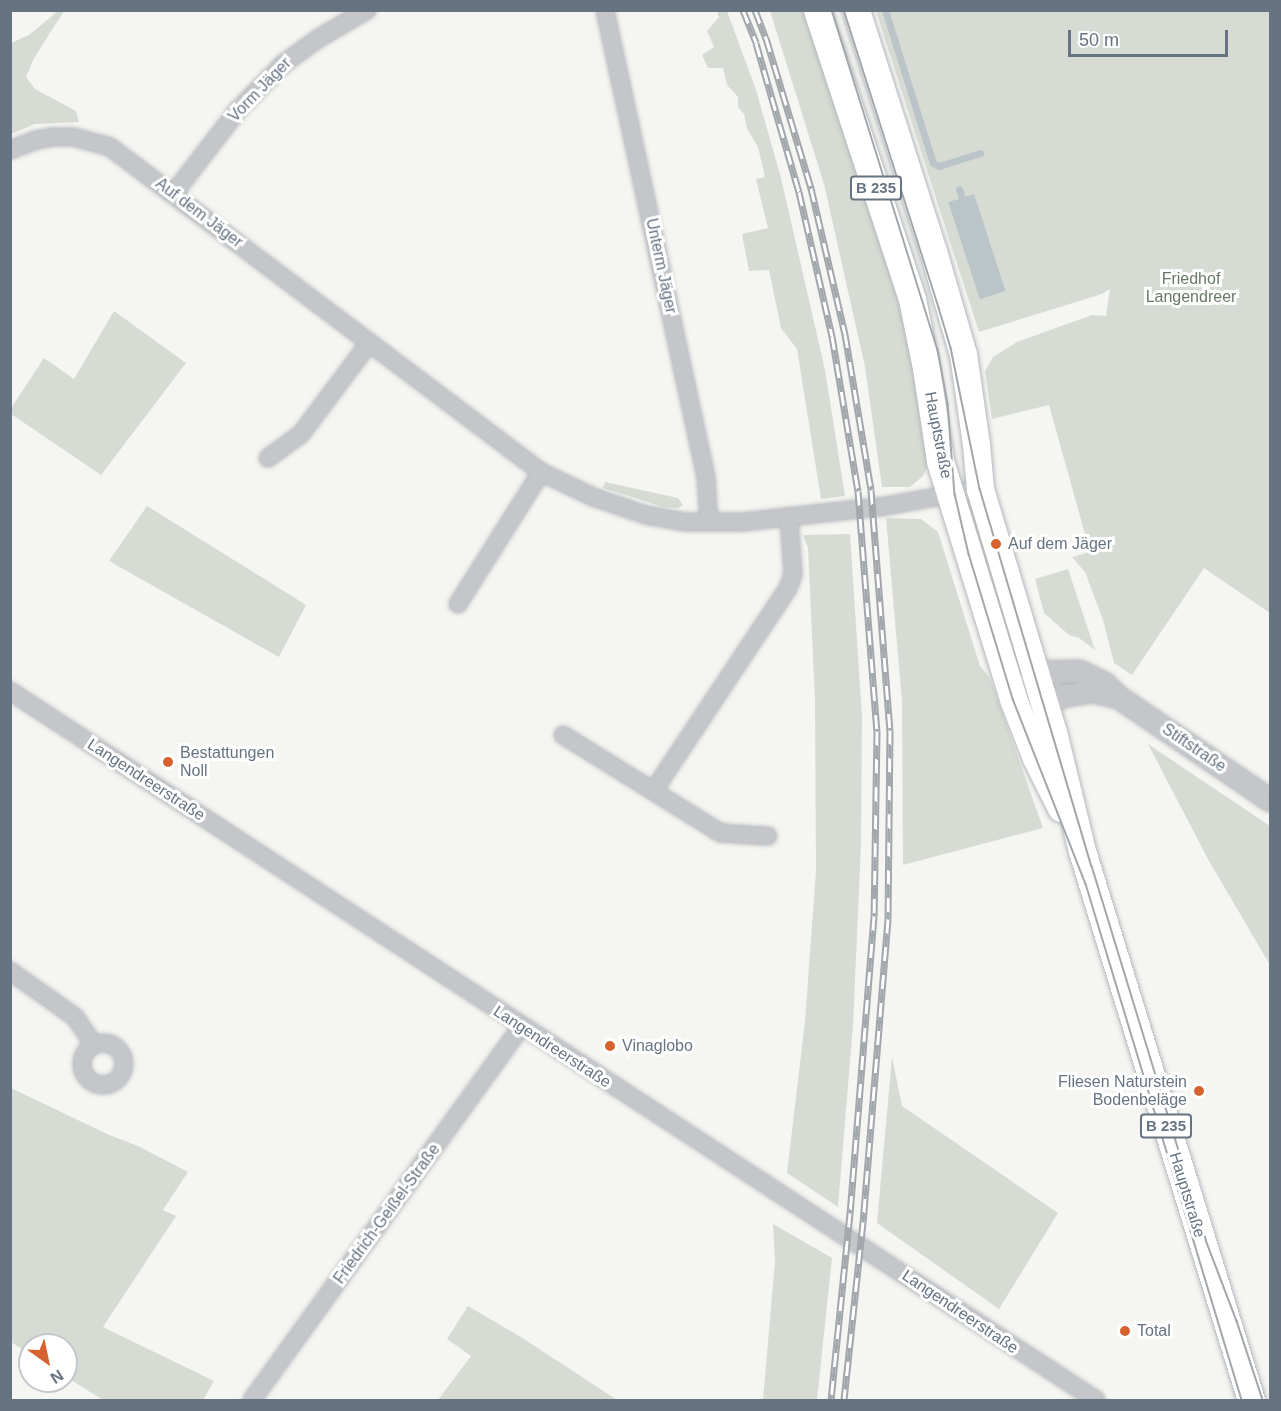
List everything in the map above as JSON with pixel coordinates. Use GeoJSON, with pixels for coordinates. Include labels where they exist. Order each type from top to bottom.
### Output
{"type":"FeatureCollection","features":[{"type":"Feature","properties":{"kind":"main road","name":"Hauptstraße"},"geometry":{"type":"LineString","coordinates":[[817,10],[912,299],[926,368],[940,461],[1013,699],[1036,758],[1082,851]]}},
{"type":"Feature","properties":{"kind":"main road","name":"Hauptstraße"},"geometry":{"type":"LineString","coordinates":[[856,10],[933,251],[963,354],[975,433],[980,489],[1044,702],[1082,851],[1251,1401]]}},
{"type":"Feature","properties":{"kind":"street","name":"Vorm Jäger"},"geometry":{"type":"LineString","coordinates":[[174,193],[238,110],[283,64],[311,43],[367,10]]}},
{"type":"Feature","properties":{"kind":"street","name":"Unterm Jäger"},"geometry":{"type":"LineString","coordinates":[[605,10],[706,480],[709,522]]}},
{"type":"Feature","properties":{"kind":"street","name":"Auf dem Jäger"},"geometry":{"type":"LineString","coordinates":[[10,150],[36,140],[73,137],[90,141],[119,153],[541,472],[593,497],[646,515],[684,522],[743,522],[886,506],[980,489]]}},
{"type":"Feature","properties":{"kind":"street"},"geometry":{"type":"LineString","coordinates":[[268,458],[301,434],[369,343]]}},
{"type":"Feature","properties":{"kind":"street"},"geometry":{"type":"LineString","coordinates":[[458,604],[541,472]]}},
{"type":"Feature","properties":{"kind":"street"},"geometry":{"type":"LineString","coordinates":[[654,790],[788,588],[793,575],[789,516]]}},
{"type":"Feature","properties":{"kind":"street","name":"Stiftstraße"},"geometry":{"type":"LineString","coordinates":[[1035,672],[1079,671],[1104,683],[1117,696],[1270,800]]}},
{"type":"Feature","properties":{"kind":"street"},"geometry":{"type":"LineString","coordinates":[[1013,699],[1035,672]]}},
{"type":"Feature","properties":{"kind":"street","name":"Langendreerstraße"},"geometry":{"type":"LineString","coordinates":[[10,691],[1096,1401]]}},
{"type":"Feature","properties":{"kind":"street","name":"Stiftstraße"},"geometry":{"type":"LineString","coordinates":[[1013,699],[1044,702],[1066,695],[1092,691],[1117,696]]}},
{"type":"Feature","properties":{"kind":"street"},"geometry":{"type":"LineString","coordinates":[[563,735],[721,833],[768,836]]}},
{"type":"Feature","properties":{"kind":"street"},"geometry":{"type":"LineString","coordinates":[[10,971],[75,1017],[93,1044]]}},
{"type":"Feature","properties":{"kind":"street","name":"Friedrich-Geißel-Straße"},"geometry":{"type":"LineString","coordinates":[[252,1401],[522,1027]]}},
{"type":"Feature","properties":{"kind":"green space"},"geometry":{"type":"Polygon","coordinates":[[[58,11],[64,11],[34,58],[26,77],[35,89],[76,111],[79,122],[35,124],[11,134],[11,43],[29,35],[58,11]]]}},
{"type":"Feature","properties":{"kind":"green space"},"geometry":{"type":"Polygon","coordinates":[[[717,11],[727,11],[756,90],[781,178],[825,370],[845,496],[821,499],[797,349],[781,328],[769,270],[749,271],[742,234],[768,228],[756,179],[765,177],[758,147],[747,129],[744,114],[738,107],[738,97],[727,85],[723,68],[708,68],[702,55],[714,47],[707,31],[719,17],[717,11]]]}},
{"type":"Feature","properties":{"kind":"green space"},"geometry":{"type":"Polygon","coordinates":[[[770,11],[804,11],[899,299],[931,459],[923,476],[910,487],[882,487],[865,367],[824,184],[770,11]]]}},
{"type":"Feature","properties":{"kind":"green space","name":"Friedhof Langendreer"},"geometry":{"type":"Polygon","coordinates":[[[876,11],[1270,11],[1270,613],[1204,568],[1132,675],[1114,663],[1103,620],[1085,572],[1072,557],[1090,552],[1049,405],[992,419],[985,371],[993,357],[1017,342],[1092,315],[1106,316],[1110,289],[1102,294],[979,332],[876,11]]]}},
{"type":"Feature","properties":{"kind":"green space"},"geometry":{"type":"Polygon","coordinates":[[[114,311],[186,363],[101,475],[11,414],[11,408],[44,358],[74,379],[114,311]]]}},
{"type":"Feature","properties":{"kind":"green space"},"geometry":{"type":"Polygon","coordinates":[[[605,482],[678,498],[683,505],[678,508],[664,507],[603,488],[605,482]]]}},
{"type":"Feature","properties":{"kind":"green space"},"geometry":{"type":"Polygon","coordinates":[[[147,506],[306,605],[279,657],[109,561],[147,506]]]}},
{"type":"Feature","properties":{"kind":"green space"},"geometry":{"type":"Polygon","coordinates":[[[886,518],[921,519],[938,532],[980,666],[990,678],[1043,828],[903,865],[902,701],[886,518]]]}},
{"type":"Feature","properties":{"kind":"green space"},"geometry":{"type":"Polygon","coordinates":[[[850,534],[862,717],[861,844],[853,1025],[838,1207],[787,1173],[805,1021],[816,871],[815,700],[808,548],[803,535],[850,534]]]}},
{"type":"Feature","properties":{"kind":"green space"},"geometry":{"type":"Polygon","coordinates":[[[1068,569],[1095,650],[1079,638],[1069,635],[1044,613],[1035,579],[1068,569]]]}},
{"type":"Feature","properties":{"kind":"green space"},"geometry":{"type":"Polygon","coordinates":[[[1148,744],[1270,826],[1270,965],[1209,861],[1148,744]]]}},
{"type":"Feature","properties":{"kind":"green space"},"geometry":{"type":"Polygon","coordinates":[[[892,1057],[902,1106],[1058,1213],[999,1309],[877,1223],[892,1057]]]}},
{"type":"Feature","properties":{"kind":"green space"},"geometry":{"type":"Polygon","coordinates":[[[11,1088],[107,1134],[138,1146],[188,1172],[163,1210],[176,1216],[103,1327],[214,1381],[203,1400],[103,1400],[78,1384],[78,1333],[18,1333],[18,1346],[11,1342],[11,1088]]]}},
{"type":"Feature","properties":{"kind":"green space"},"geometry":{"type":"Polygon","coordinates":[[[773,1224],[832,1258],[817,1400],[763,1400],[775,1261],[773,1224]]]}},
{"type":"Feature","properties":{"kind":"green space"},"geometry":{"type":"Polygon","coordinates":[[[468,1306],[524,1339],[617,1400],[438,1400],[471,1356],[447,1339],[468,1306]]]}},
{"type":"Feature","properties":{"kind":"shaded area"},"geometry":{"type":"Polygon","coordinates":[[[974,194],[1006,291],[980,299],[948,202],[974,194]]]}},
{"type":"Feature","properties":{"kind":"waterway"},"geometry":{"type":"LineString","coordinates":[[885,10],[933,163],[939,166],[980,153]]}},
{"type":"Feature","properties":{"kind":"waterway"},"geometry":{"type":"LineString","coordinates":[[959,189],[965,206]]}},
{"type":"Feature","properties":{"kind":"tram line"},"geometry":{"type":"LineString","coordinates":[[832,10],[938,350],[948,404],[955,494],[969,554],[1013,699],[1086,884],[1242,1400]]}},
{"type":"Feature","properties":{"kind":"tram line"},"geometry":{"type":"LineString","coordinates":[[844,10],[951,348],[980,489],[1092,866],[1206,1240],[1237,1321],[1263,1400]]}},
{"type":"Feature","properties":{"kind":"railway"},"geometry":{"type":"LineString","coordinates":[[743,10],[756,43],[799,192],[832,336],[858,491],[877,731],[874,916],[850,1213],[831,1400]]}},
{"type":"Feature","properties":{"kind":"railway"},"geometry":{"type":"LineString","coordinates":[[755,10],[766,38],[811,188],[845,334],[871,490],[890,730],[888,919],[863,1222],[844,1400]]}},
{"type":"Feature","properties":{"kind":"place","name":"Auf dem Jäger"},"geometry":{"type":"Point","coordinates":[996,544]}},
{"type":"Feature","properties":{"kind":"place","name":"Bestattungen Noll"},"geometry":{"type":"Point","coordinates":[168,762]}},
{"type":"Feature","properties":{"kind":"place","name":"Vinaglobo"},"geometry":{"type":"Point","coordinates":[610,1046]}},
{"type":"Feature","properties":{"kind":"place","name":"Fliesen Naturstein Bodenbeläge"},"geometry":{"type":"Point","coordinates":[1199,1091]}},
{"type":"Feature","properties":{"kind":"place","name":"Total"},"geometry":{"type":"Point","coordinates":[1125,1331]}}]}
